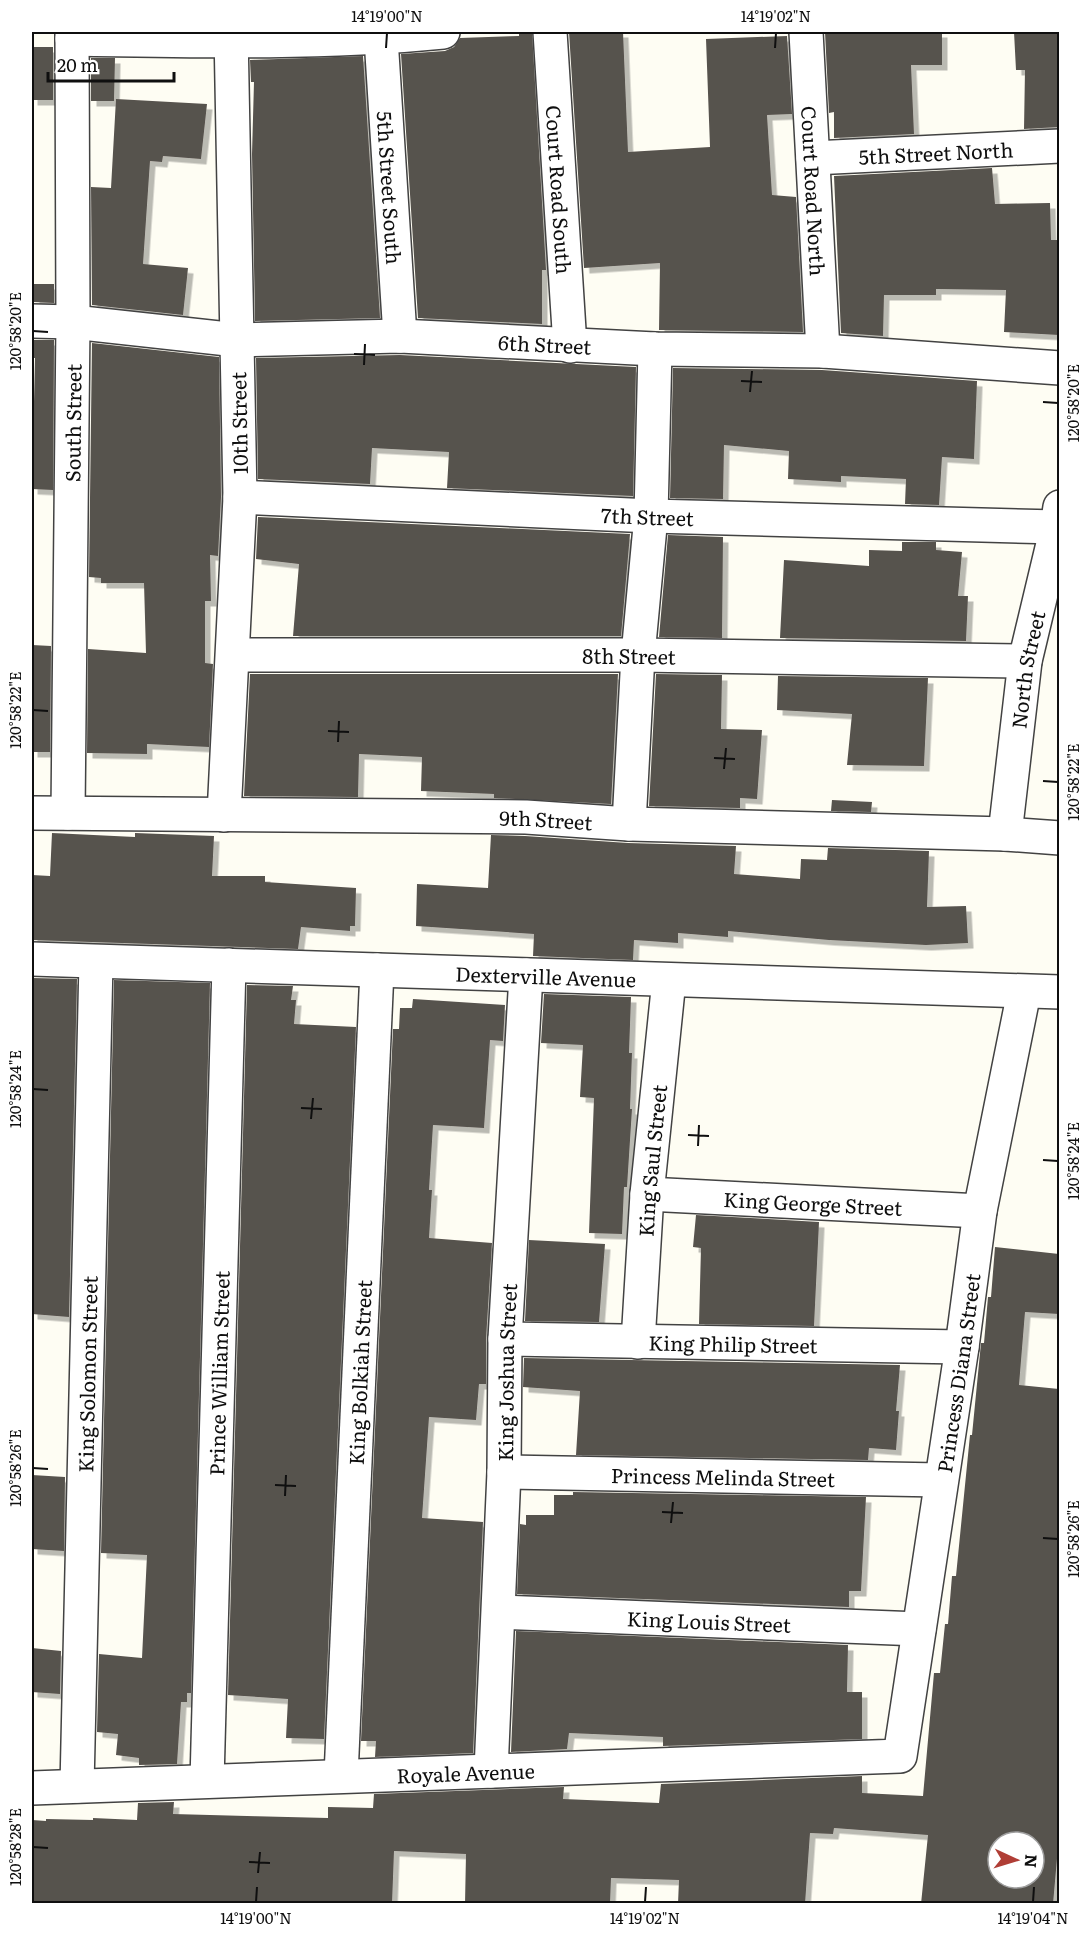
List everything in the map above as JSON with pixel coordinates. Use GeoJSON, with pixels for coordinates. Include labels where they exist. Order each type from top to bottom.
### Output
{"type":"FeatureCollection","features":[{"type":"Feature","properties":{"kind":"street"},"geometry":{"type":"LineString","coordinates":[[72,35],[381,38],[443,32]]}},
{"type":"Feature","properties":{"kind":"street","name":"Court Road South"},"geometry":{"type":"LineString","coordinates":[[550,32],[570,346]]}},
{"type":"Feature","properties":{"kind":"street","name":"Court Road North"},"geometry":{"type":"LineString","coordinates":[[806,32],[823,351]]}},
{"type":"Feature","properties":{"kind":"street","name":"South Street"},"geometry":{"type":"LineString","coordinates":[[68,813],[73,322],[72,35]]}},
{"type":"Feature","properties":{"kind":"street","name":"10th Street"},"geometry":{"type":"LineString","coordinates":[[224,815],[240,497],[231,37]]}},
{"type":"Feature","properties":{"kind":"street","name":"5th Street South"},"geometry":{"type":"LineString","coordinates":[[381,38],[400,336]]}},
{"type":"Feature","properties":{"kind":"street","name":"5th Street North"},"geometry":{"type":"LineString","coordinates":[[813,158],[1059,146]]}},
{"type":"Feature","properties":{"kind":"street","name":"6th Street"},"geometry":{"type":"LineString","coordinates":[[32,321],[73,322],[237,340],[400,336],[570,346],[823,351],[1059,368]]}},
{"type":"Feature","properties":{"kind":"street"},"geometry":{"type":"LineString","coordinates":[[628,824],[638,655],[651,516],[656,349]]}},
{"type":"Feature","properties":{"kind":"street","name":"7th Street"},"geometry":{"type":"LineString","coordinates":[[240,497],[651,516],[1058,517]]}},
{"type":"Feature","properties":{"kind":"street","name":"North Street"},"geometry":{"type":"LineString","coordinates":[[1005,834],[1024,661],[1058,517]]}},
{"type":"Feature","properties":{"kind":"street","name":"8th Street"},"geometry":{"type":"LineString","coordinates":[[233,655],[638,655],[1024,661]]}},
{"type":"Feature","properties":{"kind":"street","name":"9th Street"},"geometry":{"type":"LineString","coordinates":[[32,813],[526,817],[628,824],[1005,834],[1059,838]]}},
{"type":"Feature","properties":{"kind":"street","name":"Dexterville Avenue"},"geometry":{"type":"LineString","coordinates":[[32,959],[1059,993]]}},
{"type":"Feature","properties":{"kind":"street","name":"King Solomon Street"},"geometry":{"type":"LineString","coordinates":[[77,1786],[96,962]]}},
{"type":"Feature","properties":{"kind":"street","name":"Prince William Street"},"geometry":{"type":"LineString","coordinates":[[207,1781],[229,965]]}},
{"type":"Feature","properties":{"kind":"street","name":"King Bolkiah Street"},"geometry":{"type":"LineString","coordinates":[[341,1776],[377,970]]}},
{"type":"Feature","properties":{"kind":"street","name":"King Joshua Street"},"geometry":{"type":"LineString","coordinates":[[491,1771],[504,1472],[505,1339],[526,975]]}},
{"type":"Feature","properties":{"kind":"street","name":"King Saul Street"},"geometry":{"type":"LineString","coordinates":[[638,1342],[647,1194],[669,980]]}},
{"type":"Feature","properties":{"kind":"street","name":"Princess Diana Street"},"geometry":{"type":"LineString","coordinates":[[900,1756],[981,1211],[1024,992]]}},
{"type":"Feature","properties":{"kind":"street","name":"King George Street"},"geometry":{"type":"LineString","coordinates":[[647,1194],[981,1211]]}},
{"type":"Feature","properties":{"kind":"street","name":"King Philip Street"},"geometry":{"type":"LineString","coordinates":[[505,1339],[962,1347]]}},
{"type":"Feature","properties":{"kind":"street","name":"Princess Melinda Street"},"geometry":{"type":"LineString","coordinates":[[504,1472],[941,1480]]}},
{"type":"Feature","properties":{"kind":"street","name":"King Louis Street"},"geometry":{"type":"LineString","coordinates":[[499,1612],[919,1629]]}},
{"type":"Feature","properties":{"kind":"street","name":"Royale Avenue"},"geometry":{"type":"LineString","coordinates":[[32,1788],[900,1756]]}},
{"type":"Feature","properties":{"kind":"building"},"geometry":{"type":"Polygon","coordinates":[[[519,32],[532,32],[546,270],[542,270],[542,324],[418,318],[401,54],[445,51],[454,47],[460,38],[519,36],[519,32]]]}},
{"type":"Feature","properties":{"kind":"building"},"geometry":{"type":"Polygon","coordinates":[[[569,32],[623,32],[628,152],[710,147],[706,39],[787,36],[792,114],[767,115],[772,195],[796,197],[803,332],[659,330],[660,263],[584,268],[569,32]]]}},
{"type":"Feature","properties":{"kind":"building"},"geometry":{"type":"Polygon","coordinates":[[[825,32],[942,32],[942,65],[911,65],[914,134],[834,138],[834,112],[829,113],[825,32]]]}},
{"type":"Feature","properties":{"kind":"building"},"geometry":{"type":"Polygon","coordinates":[[[1014,32],[1059,32],[1059,127],[1024,129],[1025,70],[1016,70],[1014,32]]]}},
{"type":"Feature","properties":{"kind":"building"},"geometry":{"type":"Polygon","coordinates":[[[32,47],[53,47],[53,100],[32,100],[32,47]]]}},
{"type":"Feature","properties":{"kind":"building"},"geometry":{"type":"Polygon","coordinates":[[[363,56],[380,318],[255,321],[252,154],[254,82],[251,82],[250,60],[363,56]]]}},
{"type":"Feature","properties":{"kind":"building"},"geometry":{"type":"Polygon","coordinates":[[[91,58],[115,58],[114,101],[91,101],[91,58]]]}},
{"type":"Feature","properties":{"kind":"building"},"geometry":{"type":"Polygon","coordinates":[[[116,99],[207,104],[201,159],[163,156],[162,162],[150,161],[143,264],[188,268],[183,315],[92,305],[91,187],[111,188],[116,99]]]}},
{"type":"Feature","properties":{"kind":"building"},"geometry":{"type":"Polygon","coordinates":[[[992,168],[995,204],[1050,203],[1051,240],[1059,240],[1059,335],[1004,332],[1006,290],[936,289],[936,295],[884,295],[883,336],[841,333],[834,176],[992,168]]]}},
{"type":"Feature","properties":{"kind":"building"},"geometry":{"type":"Polygon","coordinates":[[[34,284],[54,284],[54,303],[34,302],[34,284]]]}},
{"type":"Feature","properties":{"kind":"building"},"geometry":{"type":"Polygon","coordinates":[[[33,340],[54,340],[53,490],[32,489],[35,358],[33,358],[33,340]]]}},
{"type":"Feature","properties":{"kind":"building"},"geometry":{"type":"Polygon","coordinates":[[[92,343],[219,357],[221,497],[218,556],[210,555],[211,601],[205,601],[205,663],[213,664],[209,747],[147,744],[147,754],[87,753],[88,649],[146,653],[144,583],[101,583],[101,578],[89,577],[92,343]]]}},
{"type":"Feature","properties":{"kind":"building"},"geometry":{"type":"Polygon","coordinates":[[[400,355],[636,367],[633,496],[447,488],[449,452],[372,448],[370,484],[258,479],[256,358],[400,355]]]}},
{"type":"Feature","properties":{"kind":"building"},"geometry":{"type":"Polygon","coordinates":[[[673,368],[822,370],[977,381],[974,459],[942,457],[939,505],[905,504],[906,479],[841,476],[841,482],[788,479],[789,451],[724,445],[723,499],[670,498],[673,368]]]}},
{"type":"Feature","properties":{"kind":"building"},"geometry":{"type":"Polygon","coordinates":[[[258,517],[630,534],[621,636],[293,636],[299,564],[256,559],[258,517]]]}},
{"type":"Feature","properties":{"kind":"building"},"geometry":{"type":"Polygon","coordinates":[[[668,535],[723,537],[722,638],[659,637],[668,535]]]}},
{"type":"Feature","properties":{"kind":"building"},"geometry":{"type":"Polygon","coordinates":[[[902,542],[936,542],[936,550],[962,552],[958,596],[968,596],[966,641],[780,638],[784,560],[869,566],[869,550],[902,551],[902,542]]]}},
{"type":"Feature","properties":{"kind":"building"},"geometry":{"type":"Polygon","coordinates":[[[32,645],[51,646],[50,752],[32,752],[32,645]]]}},
{"type":"Feature","properties":{"kind":"building"},"geometry":{"type":"Polygon","coordinates":[[[250,674],[618,674],[611,804],[494,798],[494,794],[421,791],[422,757],[359,754],[358,797],[244,796],[250,674]]]}},
{"type":"Feature","properties":{"kind":"building"},"geometry":{"type":"Polygon","coordinates":[[[656,674],[722,675],[721,729],[762,730],[757,799],[740,798],[740,808],[649,806],[656,674]]]}},
{"type":"Feature","properties":{"kind":"building"},"geometry":{"type":"Polygon","coordinates":[[[778,676],[928,678],[924,766],[847,765],[852,714],[777,710],[778,676]]]}},
{"type":"Feature","properties":{"kind":"building"},"geometry":{"type":"Polygon","coordinates":[[[832,800],[872,802],[871,812],[831,811],[832,800]]]}},
{"type":"Feature","properties":{"kind":"building"},"geometry":{"type":"Polygon","coordinates":[[[52,833],[135,837],[135,833],[214,836],[212,876],[265,876],[265,882],[356,888],[355,926],[350,926],[350,931],[301,927],[298,949],[32,940],[32,875],[50,876],[52,833]]]}},
{"type":"Feature","properties":{"kind":"building"},"geometry":{"type":"Polygon","coordinates":[[[491,835],[628,843],[736,846],[734,874],[800,879],[801,859],[827,860],[828,848],[929,851],[927,907],[966,906],[968,943],[926,945],[829,940],[728,931],[728,937],[678,933],[678,943],[634,940],[633,960],[533,956],[534,934],[416,926],[417,884],[488,888],[491,835]]]}},
{"type":"Feature","properties":{"kind":"building"},"geometry":{"type":"Polygon","coordinates":[[[32,978],[77,979],[69,1317],[32,1314],[32,978]]]}},
{"type":"Feature","properties":{"kind":"building"},"geometry":{"type":"Polygon","coordinates":[[[114,980],[210,983],[191,1693],[187,1693],[187,1702],[181,1702],[177,1764],[139,1765],[139,1758],[116,1755],[118,1734],[97,1732],[99,1654],[142,1658],[147,1555],[101,1553],[114,980]]]}},
{"type":"Feature","properties":{"kind":"building"},"geometry":{"type":"Polygon","coordinates":[[[247,985],[293,986],[291,1000],[296,1000],[294,1024],[356,1027],[324,1739],[286,1738],[288,1699],[228,1695],[247,985]]]}},
{"type":"Feature","properties":{"kind":"building"},"geometry":{"type":"Polygon","coordinates":[[[544,994],[631,997],[629,1053],[632,1053],[630,1109],[632,1109],[622,1234],[589,1233],[594,1098],[580,1097],[583,1045],[541,1043],[544,994]]]}},
{"type":"Feature","properties":{"kind":"building"},"geometry":{"type":"Polygon","coordinates":[[[413,999],[505,1005],[503,1041],[490,1040],[484,1128],[433,1125],[429,1190],[432,1190],[429,1238],[492,1243],[486,1339],[486,1384],[479,1384],[476,1420],[429,1417],[422,1518],[483,1522],[473,1753],[375,1757],[376,1741],[361,1741],[393,1029],[399,1029],[400,1008],[412,1008],[413,999]]]}},
{"type":"Feature","properties":{"kind":"building"},"geometry":{"type":"Polygon","coordinates":[[[696,1215],[819,1222],[814,1326],[699,1324],[701,1248],[693,1247],[696,1215]]]}},
{"type":"Feature","properties":{"kind":"building"},"geometry":{"type":"Polygon","coordinates":[[[529,1240],[605,1244],[599,1322],[525,1321],[529,1240]]]}},
{"type":"Feature","properties":{"kind":"building"},"geometry":{"type":"Polygon","coordinates":[[[995,1247],[1059,1254],[1059,1314],[1025,1312],[1019,1385],[1059,1389],[1059,1836],[1053,1904],[921,1904],[928,1835],[834,1828],[833,1834],[810,1833],[805,1904],[678,1904],[679,1880],[611,1878],[610,1904],[465,1904],[466,1854],[394,1851],[392,1904],[32,1904],[32,1820],[93,1820],[93,1818],[137,1820],[138,1803],[174,1802],[173,1814],[328,1818],[328,1807],[373,1808],[374,1794],[564,1787],[563,1799],[659,1803],[661,1784],[862,1776],[862,1793],[923,1796],[934,1673],[940,1673],[945,1624],[948,1624],[952,1576],[956,1576],[970,1435],[972,1435],[981,1343],[984,1343],[988,1297],[991,1297],[995,1247]]]}},
{"type":"Feature","properties":{"kind":"building"},"geometry":{"type":"Polygon","coordinates":[[[524,1358],[900,1365],[896,1411],[899,1411],[896,1450],[869,1448],[868,1460],[576,1455],[580,1391],[523,1387],[524,1358]]]}},
{"type":"Feature","properties":{"kind":"building"},"geometry":{"type":"Polygon","coordinates":[[[32,1475],[65,1477],[64,1551],[32,1549],[32,1475]]]}},
{"type":"Feature","properties":{"kind":"building"},"geometry":{"type":"Polygon","coordinates":[[[573,1492],[866,1497],[861,1591],[849,1591],[849,1607],[517,1594],[520,1524],[526,1525],[526,1515],[554,1515],[554,1495],[573,1495],[573,1492]]]}},
{"type":"Feature","properties":{"kind":"building"},"geometry":{"type":"Polygon","coordinates":[[[516,1631],[848,1645],[847,1692],[862,1692],[862,1739],[663,1746],[663,1737],[569,1733],[567,1749],[511,1752],[516,1631]]]}},
{"type":"Feature","properties":{"kind":"building"},"geometry":{"type":"Polygon","coordinates":[[[32,1648],[61,1651],[60,1694],[32,1692],[32,1648]]]}}]}
